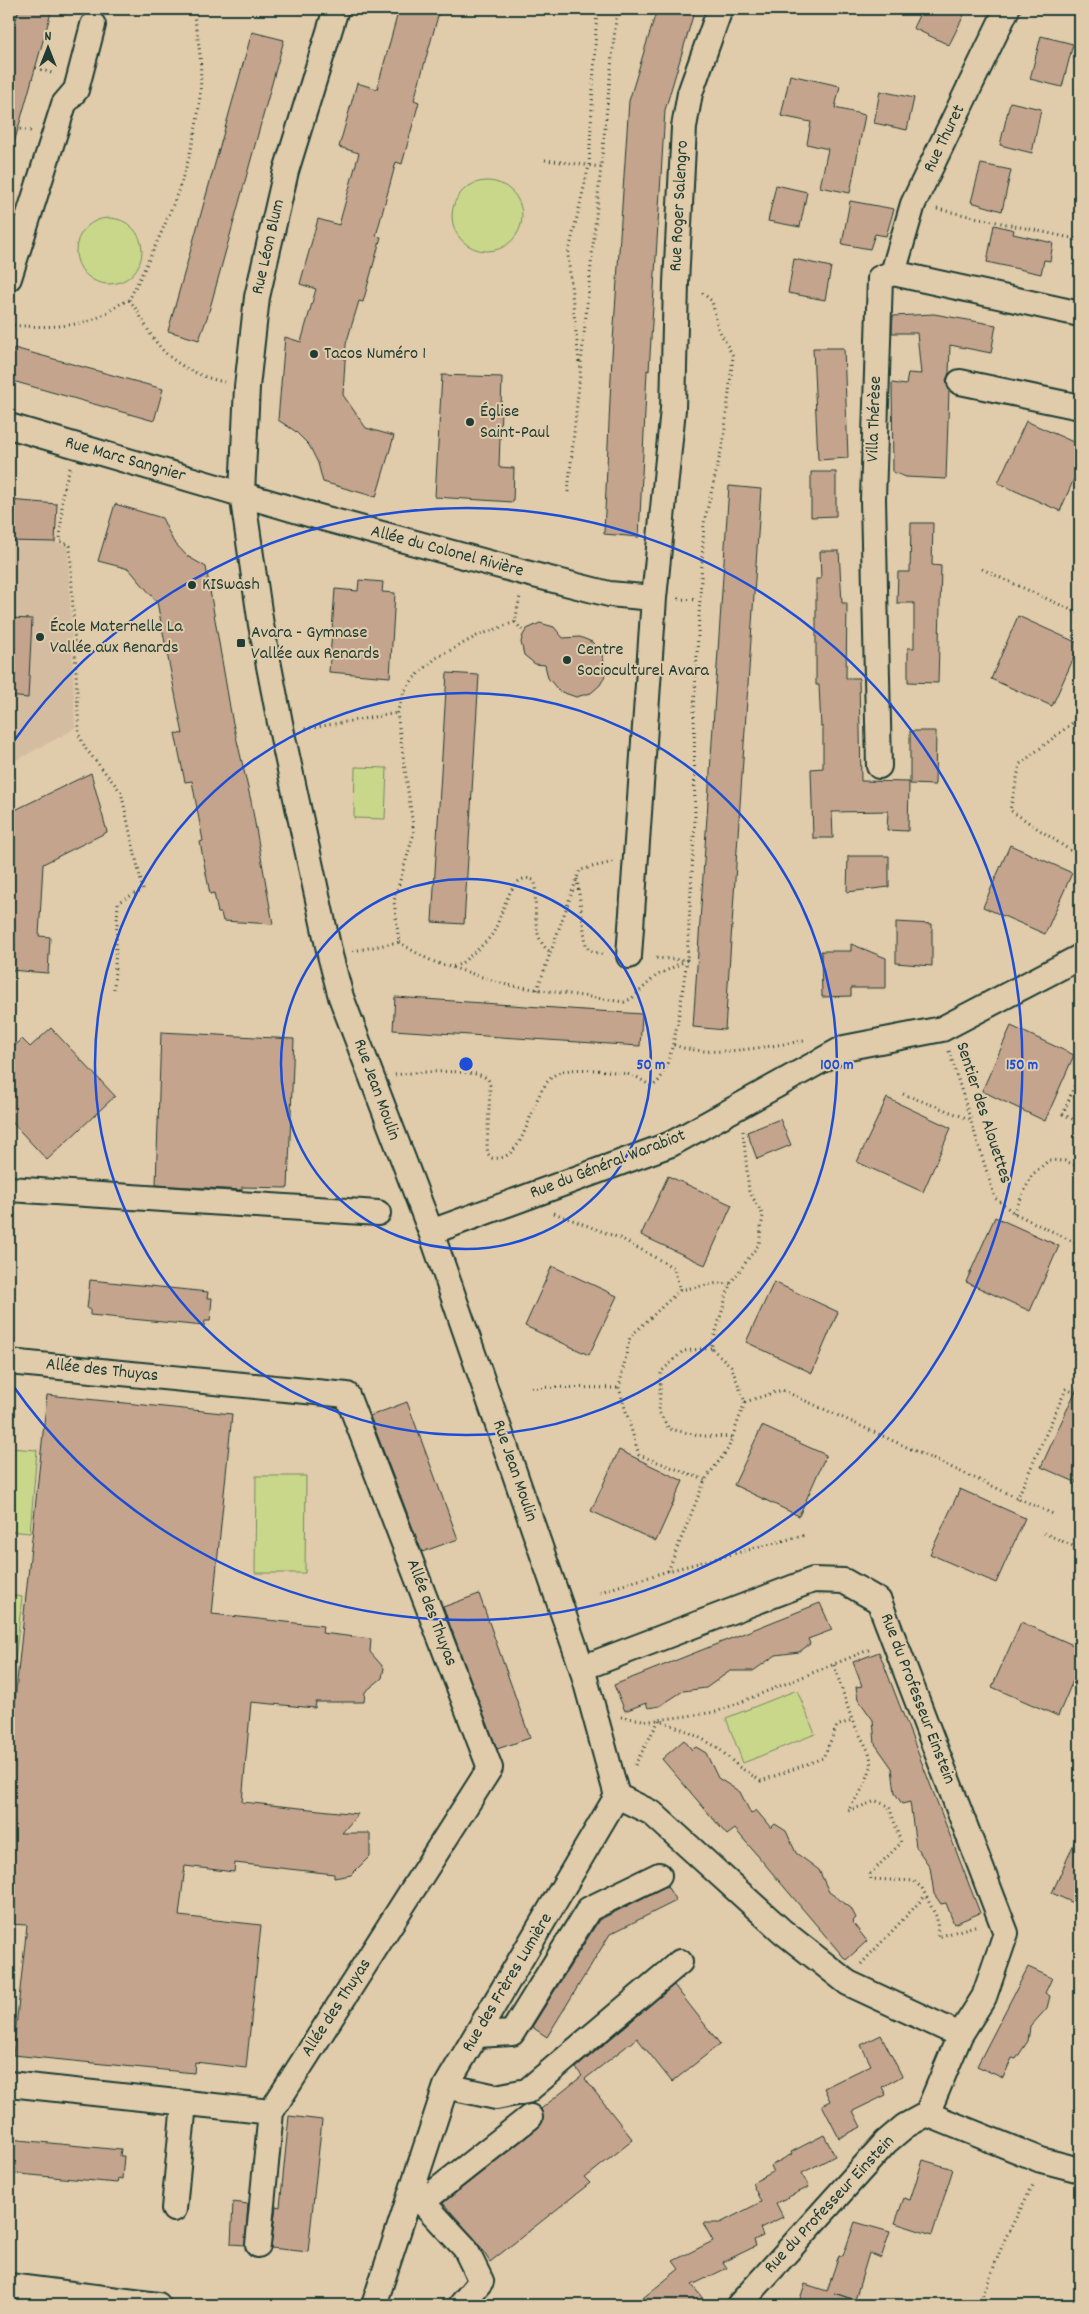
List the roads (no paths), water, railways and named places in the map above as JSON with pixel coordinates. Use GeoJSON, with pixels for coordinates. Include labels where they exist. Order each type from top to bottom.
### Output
{"type":"FeatureCollection","features":[{"type":"Feature","properties":{"kind":"street","name":"Rue Léon Blum"},"geometry":{"type":"LineString","coordinates":[[242,493],[247,386],[257,297],[286,170],[336,9]]}},
{"type":"Feature","properties":{"kind":"street","name":"Rue Roger Salengro"},"geometry":{"type":"LineString","coordinates":[[654,598],[673,409],[676,283],[684,127],[690,94],[720,9]]}},
{"type":"Feature","properties":{"kind":"street","name":"Rue Thuret"},"geometry":{"type":"LineString","coordinates":[[893,273],[913,204],[1007,9]]}},
{"type":"Feature","properties":{"kind":"street"},"geometry":{"type":"LineString","coordinates":[[9,278],[64,104],[76,90],[93,25]]}},
{"type":"Feature","properties":{"kind":"street"},"geometry":{"type":"LineString","coordinates":[[893,273],[1080,314]]}},
{"type":"Feature","properties":{"kind":"street","name":"Villa Thérèse"},"geometry":{"type":"LineString","coordinates":[[879,766],[873,490],[880,278],[893,273]]}},
{"type":"Feature","properties":{"kind":"street"},"geometry":{"type":"LineString","coordinates":[[960,382],[1080,407]]}},
{"type":"Feature","properties":{"kind":"street","name":"Rue Marc Sangnier"},"geometry":{"type":"LineString","coordinates":[[9,426],[242,493]]}},
{"type":"Feature","properties":{"kind":"street","name":"Allée du Colonel Rivière"},"geometry":{"type":"LineString","coordinates":[[242,493],[319,517],[526,573],[609,594],[654,598]]}},
{"type":"Feature","properties":{"kind":"street","name":"Rue Jean Moulin"},"geometry":{"type":"LineString","coordinates":[[242,493],[261,625],[282,733],[330,955],[341,997],[431,1232],[582,1668]]}},
{"type":"Feature","properties":{"kind":"street"},"geometry":{"type":"LineString","coordinates":[[629,956],[638,856],[654,598]]}},
{"type":"Feature","properties":{"kind":"street","name":"Rue du Général Warabiot"},"geometry":{"type":"LineString","coordinates":[[431,1232],[671,1144],[844,1048],[942,1029],[1080,957]]}},
{"type":"Feature","properties":{"kind":"street"},"geometry":{"type":"LineString","coordinates":[[9,1189],[378,1213]]}},
{"type":"Feature","properties":{"kind":"street","name":"Allée des Thuyas"},"geometry":{"type":"LineString","coordinates":[[9,1362],[347,1395],[490,1768],[271,2112],[258,2245]]}},
{"type":"Feature","properties":{"kind":"street","name":"Rue du Professeur Einstein"},"geometry":{"type":"LineString","coordinates":[[582,1668],[813,1580],[844,1581],[879,1601],[1006,1933],[984,1997],[960,2035],[928,2114],[905,2126],[886,2142],[739,2305]]}},
{"type":"Feature","properties":{"kind":"street"},"geometry":{"type":"LineString","coordinates":[[582,1668],[617,1796],[652,1813],[782,1932],[845,1980],[960,2035]]}},
{"type":"Feature","properties":{"kind":"street","name":"Rue des Frères Lumière"},"geometry":{"type":"LineString","coordinates":[[374,2305],[417,2197],[446,2086],[617,1796]]}},
{"type":"Feature","properties":{"kind":"street"},"geometry":{"type":"LineString","coordinates":[[477,2034],[512,2033],[589,1909],[658,1876]]}},
{"type":"Feature","properties":{"kind":"street"},"geometry":{"type":"LineString","coordinates":[[446,2086],[496,2097],[527,2091],[680,1962]]}},
{"type":"Feature","properties":{"kind":"street"},"geometry":{"type":"LineString","coordinates":[[9,2084],[271,2112]]}},
{"type":"Feature","properties":{"kind":"street"},"geometry":{"type":"LineString","coordinates":[[174,2209],[184,2103]]}},
{"type":"Feature","properties":{"kind":"street"},"geometry":{"type":"LineString","coordinates":[[928,2114],[1041,2160],[1080,2170]]}},
{"type":"Feature","properties":{"kind":"street"},"geometry":{"type":"LineString","coordinates":[[461,2305],[481,2281],[465,2248],[417,2197],[530,2117]]}},
{"type":"Feature","properties":{"kind":"street"},"geometry":{"type":"LineString","coordinates":[[9,2286],[158,2305]]}},
{"type":"Feature","properties":{"kind":"place","name":"Tacos Numéro 1"},"geometry":{"type":"Point","coordinates":[314,354]}},
{"type":"Feature","properties":{"kind":"place","name":"Église Saint-Paul"},"geometry":{"type":"Point","coordinates":[470,422]}},
{"type":"Feature","properties":{"kind":"place","name":"KISwash"},"geometry":{"type":"Point","coordinates":[192,585]}},
{"type":"Feature","properties":{"kind":"place","name":"École Maternelle La Vallée aux Renards"},"geometry":{"type":"Point","coordinates":[40,637]}},
{"type":"Feature","properties":{"kind":"place","name":"Avara - Gymnase Vallée aux Renards"},"geometry":{"type":"Point","coordinates":[241,643]}},
{"type":"Feature","properties":{"kind":"place","name":"Centre Socioculturel Avara"},"geometry":{"type":"Point","coordinates":[567,660]}}]}
